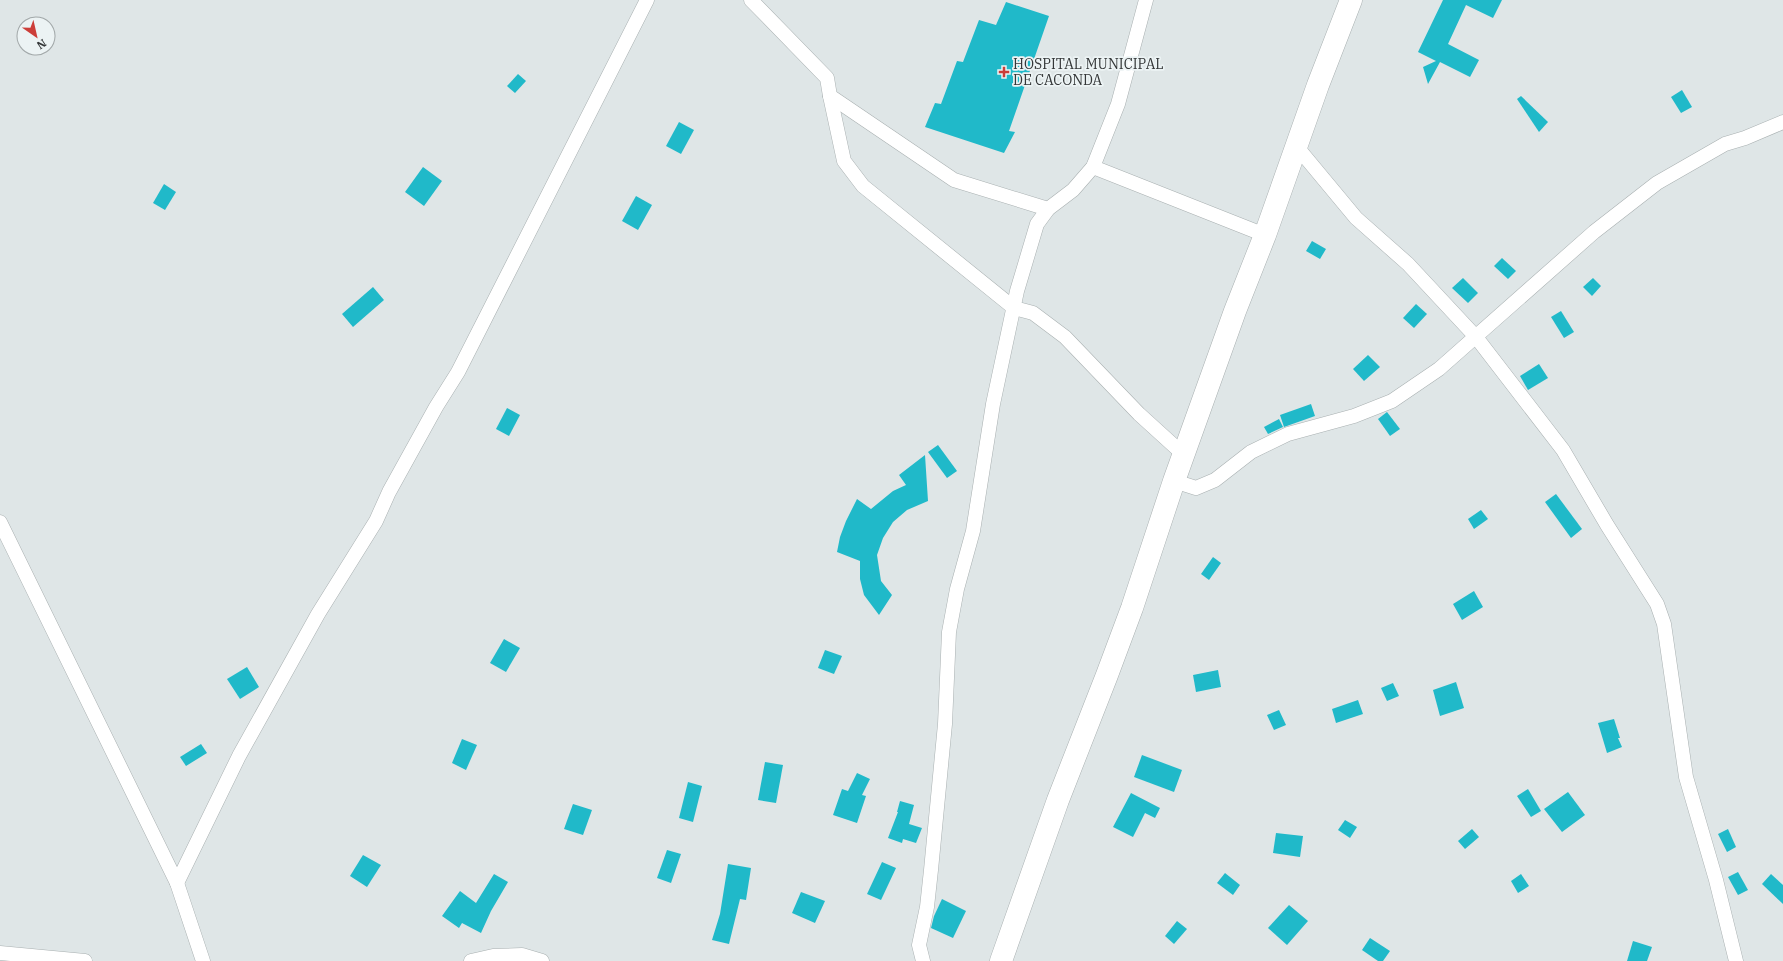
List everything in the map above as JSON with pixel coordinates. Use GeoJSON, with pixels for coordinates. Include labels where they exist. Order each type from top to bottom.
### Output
{"type":"FeatureCollection","features":[{"type":"Feature","properties":{"kind":"main road"},"geometry":{"type":"LineString","coordinates":[[1001,961],[1058,800],[1132,608],[1183,454],[1235,311],[1265,235],[1318,85],[1351,0]]}},
{"type":"Feature","properties":{"kind":"street"},"geometry":{"type":"LineString","coordinates":[[177,883],[239,756],[318,614],[376,521],[389,492],[436,407],[458,372],[647,0]]}},
{"type":"Feature","properties":{"kind":"street"},"geometry":{"type":"LineString","coordinates":[[751,0],[827,78],[844,161],[863,186],[1014,308],[1033,313],[1065,337],[1139,414],[1183,454]]}},
{"type":"Feature","properties":{"kind":"street"},"geometry":{"type":"LineString","coordinates":[[922,961],[919,945],[927,906],[931,870],[944,724],[949,632],[957,589],[974,531],[993,404],[1014,308],[1037,224],[1048,209],[1073,190],[1093,167],[1118,104],[1146,0]]}},
{"type":"Feature","properties":{"kind":"street"},"geometry":{"type":"LineString","coordinates":[[830,96],[954,180],[1048,209]]}},
{"type":"Feature","properties":{"kind":"street"},"geometry":{"type":"LineString","coordinates":[[1174,481],[1196,488],[1215,480],[1251,452],[1288,434],[1354,416],[1392,401],[1439,369],[1594,232],[1657,184],[1725,144],[1746,138],[1783,122]]}},
{"type":"Feature","properties":{"kind":"street"},"geometry":{"type":"LineString","coordinates":[[1297,147],[1356,218],[1408,264],[1476,337],[1563,450],[1606,525],[1657,604],[1664,624],[1686,777],[1716,880],[1736,961]]}},
{"type":"Feature","properties":{"kind":"street"},"geometry":{"type":"LineString","coordinates":[[1093,167],[1265,235]]}},
{"type":"Feature","properties":{"kind":"street"},"geometry":{"type":"LineString","coordinates":[[0,522],[177,883],[203,961]]}},
{"type":"Feature","properties":{"kind":"street"},"geometry":{"type":"LineString","coordinates":[[0,953],[85,961]]}},
{"type":"Feature","properties":{"kind":"street"},"geometry":{"type":"LineString","coordinates":[[471,961],[493,956],[522,955],[542,961]]}},
{"type":"Feature","properties":{"kind":"building"},"geometry":{"type":"Polygon","coordinates":[[[1443,0],[1502,0],[1493,18],[1466,5],[1448,44],[1479,60],[1470,77],[1440,62],[1428,84],[1423,67],[1436,61],[1418,52],[1443,0]]]}},
{"type":"Feature","properties":{"kind":"building"},"geometry":{"type":"Polygon","coordinates":[[[1006,2],[1049,16],[1009,131],[1015,132],[1004,153],[925,127],[935,103],[941,104],[957,61],[963,62],[979,20],[996,25],[1006,2]]]}},
{"type":"Feature","properties":{"kind":"building"},"geometry":{"type":"Polygon","coordinates":[[[518,74],[526,81],[515,93],[507,86],[518,74]]]}},
{"type":"Feature","properties":{"kind":"building"},"geometry":{"type":"Polygon","coordinates":[[[1682,90],[1692,107],[1681,113],[1671,97],[1682,90]]]}},
{"type":"Feature","properties":{"kind":"building"},"geometry":{"type":"Polygon","coordinates":[[[1521,96],[1548,122],[1539,132],[1517,99],[1521,96]]]}},
{"type":"Feature","properties":{"kind":"building"},"geometry":{"type":"Polygon","coordinates":[[[679,122],[694,130],[681,154],[666,146],[679,122]]]}},
{"type":"Feature","properties":{"kind":"building"},"geometry":{"type":"Polygon","coordinates":[[[423,167],[442,181],[424,206],[405,192],[423,167]]]}},
{"type":"Feature","properties":{"kind":"building"},"geometry":{"type":"Polygon","coordinates":[[[164,184],[176,192],[165,210],[153,203],[164,184]]]}},
{"type":"Feature","properties":{"kind":"building"},"geometry":{"type":"Polygon","coordinates":[[[636,196],[652,205],[638,230],[622,221],[636,196]]]}},
{"type":"Feature","properties":{"kind":"building"},"geometry":{"type":"Polygon","coordinates":[[[1312,241],[1326,249],[1320,259],[1306,251],[1312,241]]]}},
{"type":"Feature","properties":{"kind":"building"},"geometry":{"type":"Polygon","coordinates":[[[1502,258],[1516,271],[1508,279],[1494,266],[1502,258]]]}},
{"type":"Feature","properties":{"kind":"building"},"geometry":{"type":"Polygon","coordinates":[[[1463,278],[1478,293],[1468,303],[1452,288],[1463,278]]]}},
{"type":"Feature","properties":{"kind":"building"},"geometry":{"type":"Polygon","coordinates":[[[1593,278],[1601,286],[1592,296],[1583,287],[1593,278]]]}},
{"type":"Feature","properties":{"kind":"building"},"geometry":{"type":"Polygon","coordinates":[[[373,287],[384,300],[353,327],[342,314],[373,287]]]}},
{"type":"Feature","properties":{"kind":"building"},"geometry":{"type":"Polygon","coordinates":[[[1416,304],[1427,314],[1414,328],[1403,318],[1416,304]]]}},
{"type":"Feature","properties":{"kind":"building"},"geometry":{"type":"Polygon","coordinates":[[[1561,311],[1574,332],[1564,338],[1551,317],[1561,311]]]}},
{"type":"Feature","properties":{"kind":"building"},"geometry":{"type":"Polygon","coordinates":[[[1368,355],[1380,367],[1364,381],[1353,369],[1368,355]]]}},
{"type":"Feature","properties":{"kind":"building"},"geometry":{"type":"Polygon","coordinates":[[[1539,364],[1548,378],[1528,390],[1520,376],[1539,364]]]}},
{"type":"Feature","properties":{"kind":"building"},"geometry":{"type":"Polygon","coordinates":[[[1311,404],[1315,416],[1284,427],[1280,415],[1311,404]]]}},
{"type":"Feature","properties":{"kind":"building"},"geometry":{"type":"Polygon","coordinates":[[[507,408],[520,415],[509,436],[496,429],[507,408]]]}},
{"type":"Feature","properties":{"kind":"building"},"geometry":{"type":"Polygon","coordinates":[[[1387,412],[1400,429],[1390,436],[1378,419],[1387,412]]]}},
{"type":"Feature","properties":{"kind":"building"},"geometry":{"type":"Polygon","coordinates":[[[1279,419],[1283,427],[1268,434],[1264,427],[1279,419]]]}},
{"type":"Feature","properties":{"kind":"building"},"geometry":{"type":"Polygon","coordinates":[[[938,445],[957,471],[947,478],[928,452],[938,445]]]}},
{"type":"Feature","properties":{"kind":"building"},"geometry":{"type":"Polygon","coordinates":[[[925,455],[928,501],[907,510],[893,522],[883,538],[877,555],[881,581],[892,595],[879,615],[864,595],[860,579],[860,561],[837,552],[840,537],[857,499],[871,509],[893,491],[906,485],[899,475],[925,455]]]}},
{"type":"Feature","properties":{"kind":"building"},"geometry":{"type":"Polygon","coordinates":[[[1556,494],[1582,529],[1571,538],[1545,502],[1556,494]]]}},
{"type":"Feature","properties":{"kind":"building"},"geometry":{"type":"Polygon","coordinates":[[[1481,510],[1488,519],[1474,529],[1468,519],[1481,510]]]}},
{"type":"Feature","properties":{"kind":"building"},"geometry":{"type":"Polygon","coordinates":[[[1213,557],[1221,563],[1209,580],[1201,574],[1213,557]]]}},
{"type":"Feature","properties":{"kind":"building"},"geometry":{"type":"Polygon","coordinates":[[[1474,591],[1483,607],[1462,620],[1453,604],[1474,591]]]}},
{"type":"Feature","properties":{"kind":"building"},"geometry":{"type":"Polygon","coordinates":[[[504,639],[520,648],[506,672],[490,663],[504,639]]]}},
{"type":"Feature","properties":{"kind":"building"},"geometry":{"type":"Polygon","coordinates":[[[825,650],[842,656],[834,674],[818,668],[825,650]]]}},
{"type":"Feature","properties":{"kind":"building"},"geometry":{"type":"Polygon","coordinates":[[[247,667],[259,687],[240,699],[227,679],[247,667]]]}},
{"type":"Feature","properties":{"kind":"building"},"geometry":{"type":"Polygon","coordinates":[[[1218,670],[1221,687],[1196,692],[1193,675],[1218,670]]]}},
{"type":"Feature","properties":{"kind":"building"},"geometry":{"type":"Polygon","coordinates":[[[1456,682],[1464,708],[1440,716],[1433,690],[1456,682]]]}},
{"type":"Feature","properties":{"kind":"building"},"geometry":{"type":"Polygon","coordinates":[[[1393,683],[1399,696],[1387,701],[1381,688],[1393,683]]]}},
{"type":"Feature","properties":{"kind":"building"},"geometry":{"type":"Polygon","coordinates":[[[1358,700],[1363,714],[1336,723],[1332,709],[1358,700]]]}},
{"type":"Feature","properties":{"kind":"building"},"geometry":{"type":"Polygon","coordinates":[[[1279,710],[1286,725],[1274,730],[1267,715],[1279,710]]]}},
{"type":"Feature","properties":{"kind":"building"},"geometry":{"type":"Polygon","coordinates":[[[1614,719],[1620,738],[1618,738],[1622,747],[1607,753],[1598,723],[1614,719]]]}},
{"type":"Feature","properties":{"kind":"building"},"geometry":{"type":"Polygon","coordinates":[[[462,739],[477,745],[466,770],[452,763],[462,739]]]}},
{"type":"Feature","properties":{"kind":"building"},"geometry":{"type":"Polygon","coordinates":[[[201,744],[207,753],[186,766],[180,757],[201,744]]]}},
{"type":"Feature","properties":{"kind":"building"},"geometry":{"type":"Polygon","coordinates":[[[1142,755],[1182,770],[1174,792],[1134,777],[1142,755]]]}},
{"type":"Feature","properties":{"kind":"building"},"geometry":{"type":"Polygon","coordinates":[[[765,762],[783,765],[776,803],[758,800],[765,762]]]}},
{"type":"Feature","properties":{"kind":"building"},"geometry":{"type":"Polygon","coordinates":[[[857,773],[870,779],[862,795],[866,796],[857,823],[833,815],[842,789],[848,791],[857,773]]]}},
{"type":"Feature","properties":{"kind":"building"},"geometry":{"type":"Polygon","coordinates":[[[688,782],[702,786],[693,822],[679,818],[688,782]]]}},
{"type":"Feature","properties":{"kind":"building"},"geometry":{"type":"Polygon","coordinates":[[[1528,789],[1541,811],[1531,817],[1517,796],[1528,789]]]}},
{"type":"Feature","properties":{"kind":"building"},"geometry":{"type":"Polygon","coordinates":[[[1568,792],[1585,815],[1562,832],[1544,809],[1568,792]]]}},
{"type":"Feature","properties":{"kind":"building"},"geometry":{"type":"Polygon","coordinates":[[[1131,793],[1160,808],[1155,818],[1145,813],[1133,837],[1113,827],[1131,793]]]}},
{"type":"Feature","properties":{"kind":"building"},"geometry":{"type":"Polygon","coordinates":[[[900,801],[914,805],[909,824],[922,828],[916,843],[903,839],[902,843],[888,838],[898,812],[900,801]]]}},
{"type":"Feature","properties":{"kind":"building"},"geometry":{"type":"Polygon","coordinates":[[[573,804],[592,810],[583,835],[564,829],[573,804]]]}},
{"type":"Feature","properties":{"kind":"building"},"geometry":{"type":"Polygon","coordinates":[[[1345,820],[1357,827],[1350,838],[1338,830],[1345,820]]]}},
{"type":"Feature","properties":{"kind":"building"},"geometry":{"type":"Polygon","coordinates":[[[1472,829],[1479,837],[1465,849],[1458,841],[1472,829]]]}},
{"type":"Feature","properties":{"kind":"building"},"geometry":{"type":"Polygon","coordinates":[[[1728,829],[1736,847],[1727,852],[1718,834],[1728,829]]]}},
{"type":"Feature","properties":{"kind":"building"},"geometry":{"type":"Polygon","coordinates":[[[1276,833],[1303,836],[1300,857],[1273,853],[1276,833]]]}},
{"type":"Feature","properties":{"kind":"building"},"geometry":{"type":"Polygon","coordinates":[[[667,850],[681,854],[671,883],[657,878],[667,850]]]}},
{"type":"Feature","properties":{"kind":"building"},"geometry":{"type":"Polygon","coordinates":[[[363,855],[381,865],[367,887],[350,876],[363,855]]]}},
{"type":"Feature","properties":{"kind":"building"},"geometry":{"type":"Polygon","coordinates":[[[882,862],[896,868],[881,900],[867,894],[882,862]]]}},
{"type":"Feature","properties":{"kind":"building"},"geometry":{"type":"Polygon","coordinates":[[[728,864],[751,868],[746,900],[740,899],[729,944],[712,940],[720,914],[728,864]]]}},
{"type":"Feature","properties":{"kind":"building"},"geometry":{"type":"Polygon","coordinates":[[[1738,872],[1748,890],[1738,895],[1728,877],[1738,872]]]}},
{"type":"Feature","properties":{"kind":"building"},"geometry":{"type":"Polygon","coordinates":[[[1225,873],[1240,885],[1233,895],[1217,883],[1225,873]]]}},
{"type":"Feature","properties":{"kind":"building"},"geometry":{"type":"Polygon","coordinates":[[[494,874],[508,882],[491,911],[481,933],[462,923],[459,928],[442,916],[460,891],[476,903],[494,874]]]}},
{"type":"Feature","properties":{"kind":"building"},"geometry":{"type":"Polygon","coordinates":[[[1521,874],[1529,886],[1518,893],[1511,881],[1521,874]]]}},
{"type":"Feature","properties":{"kind":"building"},"geometry":{"type":"Polygon","coordinates":[[[1771,874],[1783,885],[1783,904],[1762,884],[1771,874]]]}},
{"type":"Feature","properties":{"kind":"building"},"geometry":{"type":"Polygon","coordinates":[[[801,892],[825,901],[815,923],[792,913],[801,892]]]}},
{"type":"Feature","properties":{"kind":"building"},"geometry":{"type":"Polygon","coordinates":[[[942,899],[966,911],[953,938],[931,928],[934,916],[942,899]]]}},
{"type":"Feature","properties":{"kind":"building"},"geometry":{"type":"Polygon","coordinates":[[[1289,905],[1308,921],[1287,945],[1268,928],[1289,905]]]}},
{"type":"Feature","properties":{"kind":"building"},"geometry":{"type":"Polygon","coordinates":[[[1177,921],[1187,929],[1174,944],[1165,936],[1177,921]]]}},
{"type":"Feature","properties":{"kind":"building"},"geometry":{"type":"Polygon","coordinates":[[[1370,938],[1390,951],[1383,961],[1378,961],[1362,950],[1370,938]]]}},
{"type":"Feature","properties":{"kind":"building"},"geometry":{"type":"Polygon","coordinates":[[[1633,941],[1652,947],[1647,961],[1627,961],[1633,941]]]}},
{"type":"Feature","properties":{"kind":"place","name":"HOSPITAL MUNICIPAL DE CACONDA"},"geometry":{"type":"Point","coordinates":[1004,72]}}]}
